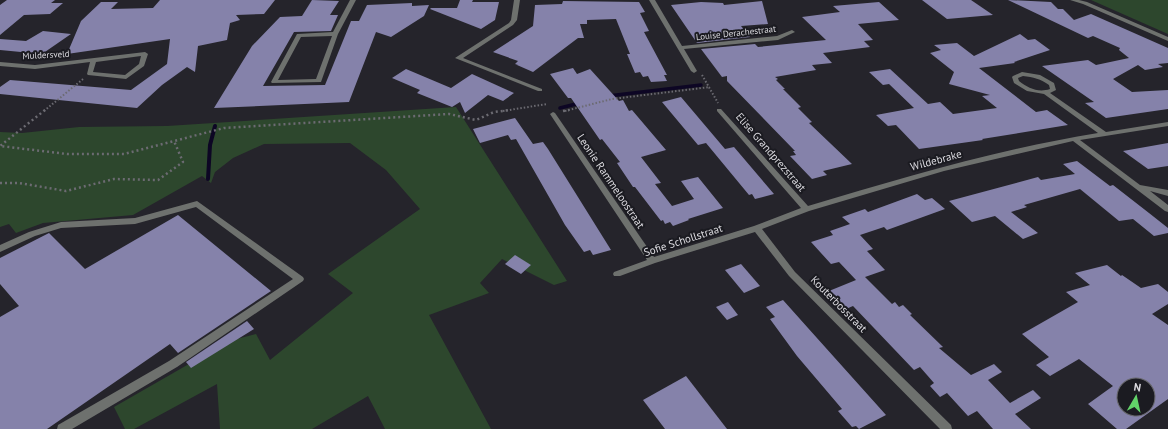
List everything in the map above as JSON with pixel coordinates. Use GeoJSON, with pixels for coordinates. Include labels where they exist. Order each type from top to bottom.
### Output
{"type":"FeatureCollection","features":[{"type":"Feature","properties":{"kind":"street"},"geometry":{"type":"LineString","coordinates":[[335,34],[299,35],[274,82],[319,81],[335,34],[353,0]]}},
{"type":"Feature","properties":{"kind":"street"},"geometry":{"type":"LineString","coordinates":[[517,0],[514,20],[511,24],[458,58],[540,90]]}},
{"type":"Feature","properties":{"kind":"street","name":"Louise Derachestraat"},"geometry":{"type":"LineString","coordinates":[[652,0],[694,71]]}},
{"type":"Feature","properties":{"kind":"street"},"geometry":{"type":"LineString","coordinates":[[1073,0],[1168,39]]}},
{"type":"Feature","properties":{"kind":"street","name":"Louise Derachestraat"},"geometry":{"type":"LineString","coordinates":[[681,48],[778,38],[792,32]]}},
{"type":"Feature","properties":{"kind":"street","name":"Muldersveld"},"geometry":{"type":"LineString","coordinates":[[0,64],[35,67],[145,54],[142,65],[126,77],[90,74]]}},
{"type":"Feature","properties":{"kind":"street"},"geometry":{"type":"LineString","coordinates":[[90,74],[93,61]]}},
{"type":"Feature","properties":{"kind":"street"},"geometry":{"type":"LineString","coordinates":[[1046,93],[1053,90],[1052,84],[1044,79],[1033,75],[1022,74],[1015,77],[1016,82],[1023,88],[1035,92],[1046,93],[1104,134]]}},
{"type":"Feature","properties":{"kind":"street","name":"Elise Grandprezstraat"},"geometry":{"type":"LineString","coordinates":[[719,110],[806,209]]}},
{"type":"Feature","properties":{"kind":"street","name":"Leonie Rammeloostraat"},"geometry":{"type":"LineString","coordinates":[[553,114],[652,261]]}},
{"type":"Feature","properties":{"kind":"street","name":"Wildebrake"},"geometry":{"type":"LineString","coordinates":[[806,209],[943,168],[1074,139],[1168,124]]}},
{"type":"Feature","properties":{"kind":"street"},"geometry":{"type":"LineString","coordinates":[[1074,139],[1168,209]]}},
{"type":"Feature","properties":{"kind":"street"},"geometry":{"type":"LineString","coordinates":[[1138,186],[1168,193]]}},
{"type":"Feature","properties":{"kind":"street"},"geometry":{"type":"LineString","coordinates":[[0,249],[32,234],[61,225],[135,222],[196,204],[300,279],[173,364],[62,429]]}},
{"type":"Feature","properties":{"kind":"street"},"geometry":{"type":"LineString","coordinates":[[757,228],[806,209]]}},
{"type":"Feature","properties":{"kind":"street","name":"Sofie Schollstraat"},"geometry":{"type":"LineString","coordinates":[[617,274],[652,261],[757,228]]}},
{"type":"Feature","properties":{"kind":"street","name":"Kouterbosstraat"},"geometry":{"type":"LineString","coordinates":[[757,228],[792,274],[947,429]]}},
{"type":"Feature","properties":{"kind":"path"},"geometry":{"type":"LineString","coordinates":[[694,71],[701,74],[710,87],[716,97],[719,110]]}},
{"type":"Feature","properties":{"kind":"path"},"geometry":{"type":"LineString","coordinates":[[0,146],[90,74]]}},
{"type":"Feature","properties":{"kind":"path"},"geometry":{"type":"LineString","coordinates":[[540,90],[553,114],[612,99],[710,87]]}},
{"type":"Feature","properties":{"kind":"path"},"geometry":{"type":"LineString","coordinates":[[0,146],[67,154],[124,154],[218,130],[449,114],[476,120],[494,112],[547,104]]}},
{"type":"Feature","properties":{"kind":"path"},"geometry":{"type":"LineString","coordinates":[[0,182],[18,183],[66,191],[114,179],[158,180],[183,162],[174,141]]}},
{"type":"Feature","properties":{"kind":"green space"},"geometry":{"type":"Polygon","coordinates":[[[1091,0],[1168,0],[1168,34],[1091,0]]]}},
{"type":"Feature","properties":{"kind":"green space"},"geometry":{"type":"Polygon","coordinates":[[[456,107],[567,281],[554,285],[502,259],[480,283],[489,293],[429,315],[491,429],[385,429],[368,396],[312,429],[220,429],[217,384],[134,429],[125,429],[114,407],[229,341],[256,334],[270,360],[353,293],[328,274],[420,209],[386,170],[350,143],[264,144],[233,158],[215,172],[211,183],[202,176],[133,215],[43,223],[16,233],[9,224],[0,227],[0,132],[22,133],[79,127],[167,126],[456,107]]]}},
{"type":"Feature","properties":{"kind":"building"},"geometry":{"type":"Polygon","coordinates":[[[7,0],[55,0],[51,3],[63,3],[50,14],[24,15],[0,35],[0,5],[7,0]]]}},
{"type":"Feature","properties":{"kind":"building"},"geometry":{"type":"Polygon","coordinates":[[[160,0],[275,0],[264,14],[236,15],[240,20],[230,23],[227,40],[198,46],[195,72],[187,67],[162,85],[137,108],[0,94],[0,87],[10,80],[131,90],[167,64],[170,39],[67,54],[81,21],[101,2],[118,2],[111,9],[153,8],[160,0]]]}},
{"type":"Feature","properties":{"kind":"building"},"geometry":{"type":"Polygon","coordinates":[[[312,0],[339,1],[330,15],[338,15],[331,31],[294,32],[263,86],[325,85],[351,21],[359,21],[367,5],[412,3],[412,6],[429,5],[424,16],[391,37],[376,32],[349,102],[214,108],[252,46],[280,17],[302,16],[312,0]]]}},
{"type":"Feature","properties":{"kind":"building"},"geometry":{"type":"Polygon","coordinates":[[[460,0],[473,0],[472,2],[499,2],[495,20],[481,29],[430,9],[457,8],[460,0]]]}},
{"type":"Feature","properties":{"kind":"building"},"geometry":{"type":"Polygon","coordinates":[[[922,0],[971,0],[993,15],[947,19],[922,0]]]}},
{"type":"Feature","properties":{"kind":"building"},"geometry":{"type":"Polygon","coordinates":[[[1008,0],[1051,2],[1058,9],[1063,9],[1074,20],[1091,14],[1168,48],[1168,63],[1158,64],[1163,67],[1145,70],[1138,65],[1113,79],[1132,92],[1168,90],[1168,109],[1106,118],[1085,103],[1094,102],[1042,66],[1088,60],[1096,65],[1129,58],[1119,50],[1120,48],[1093,36],[1088,38],[1008,0]]]}},
{"type":"Feature","properties":{"kind":"building"},"geometry":{"type":"Polygon","coordinates":[[[563,1],[639,2],[645,12],[640,13],[649,31],[644,32],[667,75],[664,75],[667,81],[651,82],[648,76],[643,77],[640,72],[635,73],[627,54],[630,54],[616,19],[587,20],[587,24],[580,24],[584,38],[578,38],[533,72],[515,64],[518,61],[493,52],[533,26],[535,5],[562,4],[563,1]]]}},
{"type":"Feature","properties":{"kind":"building"},"geometry":{"type":"Polygon","coordinates":[[[762,1],[768,24],[741,26],[750,37],[697,43],[671,5],[701,2],[723,3],[724,5],[762,1]]]}},
{"type":"Feature","properties":{"kind":"building"},"geometry":{"type":"Polygon","coordinates":[[[879,2],[899,20],[858,24],[873,40],[864,41],[870,47],[823,53],[832,63],[812,65],[816,70],[775,77],[785,89],[783,89],[801,107],[798,108],[812,122],[809,123],[852,164],[823,171],[827,175],[812,179],[790,156],[796,155],[793,151],[795,151],[727,81],[727,76],[722,77],[701,49],[755,44],[758,47],[826,40],[802,17],[840,12],[833,6],[879,2]]]}},
{"type":"Feature","properties":{"kind":"building"},"geometry":{"type":"Polygon","coordinates":[[[43,31],[71,34],[42,54],[0,50],[0,39],[26,41],[43,31]]]}},
{"type":"Feature","properties":{"kind":"building"},"geometry":{"type":"Polygon","coordinates":[[[1020,34],[1028,40],[1035,39],[1050,50],[1014,62],[1015,63],[979,68],[1036,112],[1047,110],[1068,125],[982,139],[983,140],[919,149],[896,125],[888,126],[876,115],[914,108],[889,84],[883,85],[869,72],[890,69],[928,104],[940,102],[953,114],[997,108],[982,96],[990,95],[949,84],[954,72],[930,53],[941,50],[934,45],[957,43],[974,56],[1020,34]]]}},
{"type":"Feature","properties":{"kind":"building"},"geometry":{"type":"Polygon","coordinates":[[[573,68],[577,74],[590,69],[619,101],[623,100],[629,111],[632,110],[666,150],[641,157],[661,183],[655,184],[672,206],[694,199],[681,181],[698,177],[723,208],[688,219],[689,220],[673,226],[670,222],[665,224],[663,220],[661,221],[635,187],[633,187],[617,163],[620,162],[602,139],[600,140],[571,98],[568,98],[550,74],[573,68]]]}},
{"type":"Feature","properties":{"kind":"building"},"geometry":{"type":"Polygon","coordinates":[[[406,69],[451,88],[472,74],[514,93],[503,101],[488,95],[465,113],[460,102],[452,107],[417,93],[420,90],[392,78],[406,69]]]}},
{"type":"Feature","properties":{"kind":"building"},"geometry":{"type":"Polygon","coordinates":[[[681,97],[725,149],[734,147],[774,194],[755,199],[752,194],[749,195],[706,143],[698,145],[662,102],[681,97]]]}},
{"type":"Feature","properties":{"kind":"building"},"geometry":{"type":"Polygon","coordinates":[[[515,118],[533,144],[543,142],[611,250],[593,255],[590,250],[584,252],[565,225],[516,139],[511,140],[508,135],[480,143],[473,129],[515,118]]]}},
{"type":"Feature","properties":{"kind":"building"},"geometry":{"type":"Polygon","coordinates":[[[1168,143],[1168,166],[1148,169],[1123,151],[1168,143]]]}},
{"type":"Feature","properties":{"kind":"building"},"geometry":{"type":"Polygon","coordinates":[[[1077,161],[1110,186],[1113,185],[1168,228],[1168,233],[1154,236],[1133,219],[1119,221],[1080,189],[1024,205],[1027,207],[1011,212],[1038,233],[1023,239],[995,216],[972,222],[949,201],[1038,177],[1041,180],[1075,174],[1063,164],[1077,161]]]}},
{"type":"Feature","properties":{"kind":"building"},"geometry":{"type":"Polygon","coordinates":[[[917,194],[925,200],[932,198],[945,209],[887,230],[884,227],[860,235],[873,249],[867,251],[885,270],[865,277],[892,304],[895,302],[899,307],[903,305],[912,314],[910,315],[943,347],[939,348],[971,375],[994,364],[1002,372],[988,380],[1010,403],[1033,390],[1041,398],[1015,414],[1031,429],[993,429],[977,411],[968,416],[947,393],[940,397],[930,386],[934,383],[920,367],[914,370],[853,306],[846,309],[829,291],[856,280],[839,262],[831,264],[811,242],[833,235],[830,231],[850,224],[842,217],[865,209],[868,212],[917,194]]]}},
{"type":"Feature","properties":{"kind":"building"},"geometry":{"type":"Polygon","coordinates":[[[178,215],[271,291],[178,353],[170,344],[47,429],[0,429],[0,317],[19,306],[0,284],[0,258],[49,233],[85,269],[178,215]]]}},
{"type":"Feature","properties":{"kind":"building"},"geometry":{"type":"Polygon","coordinates":[[[515,255],[531,265],[521,274],[505,264],[515,255]]]}},
{"type":"Feature","properties":{"kind":"building"},"geometry":{"type":"Polygon","coordinates":[[[741,264],[760,286],[744,293],[725,270],[741,264]]]}},
{"type":"Feature","properties":{"kind":"building"},"geometry":{"type":"Polygon","coordinates":[[[1107,265],[1121,276],[1122,275],[1141,288],[1158,284],[1168,292],[1168,304],[1152,314],[1168,325],[1168,399],[1156,408],[1156,377],[1116,377],[1116,417],[1143,417],[1126,429],[1117,429],[1088,404],[1113,386],[1079,359],[1050,376],[1036,365],[1049,357],[1022,334],[1078,302],[1066,292],[1090,285],[1075,273],[1107,265]]]}},
{"type":"Feature","properties":{"kind":"building"},"geometry":{"type":"Polygon","coordinates":[[[783,300],[886,415],[859,429],[856,426],[852,427],[838,411],[842,409],[797,356],[770,319],[775,317],[766,307],[783,300]]]}},
{"type":"Feature","properties":{"kind":"building"},"geometry":{"type":"Polygon","coordinates":[[[728,302],[738,315],[727,320],[716,307],[728,302]]]}},
{"type":"Feature","properties":{"kind":"building"},"geometry":{"type":"Polygon","coordinates":[[[247,321],[254,329],[191,368],[186,362],[247,321]]]}},
{"type":"Feature","properties":{"kind":"building"},"geometry":{"type":"Polygon","coordinates":[[[686,376],[727,429],[665,429],[643,400],[686,376]]]}},
{"type":"Feature","properties":{"kind":"waterway"},"geometry":{"type":"LineString","coordinates":[[608,96],[701,85]]}},
{"type":"Feature","properties":{"kind":"waterway"},"geometry":{"type":"LineString","coordinates":[[560,108],[580,103]]}},
{"type":"Feature","properties":{"kind":"waterway"},"geometry":{"type":"LineString","coordinates":[[208,179],[210,145],[215,126]]}}]}
